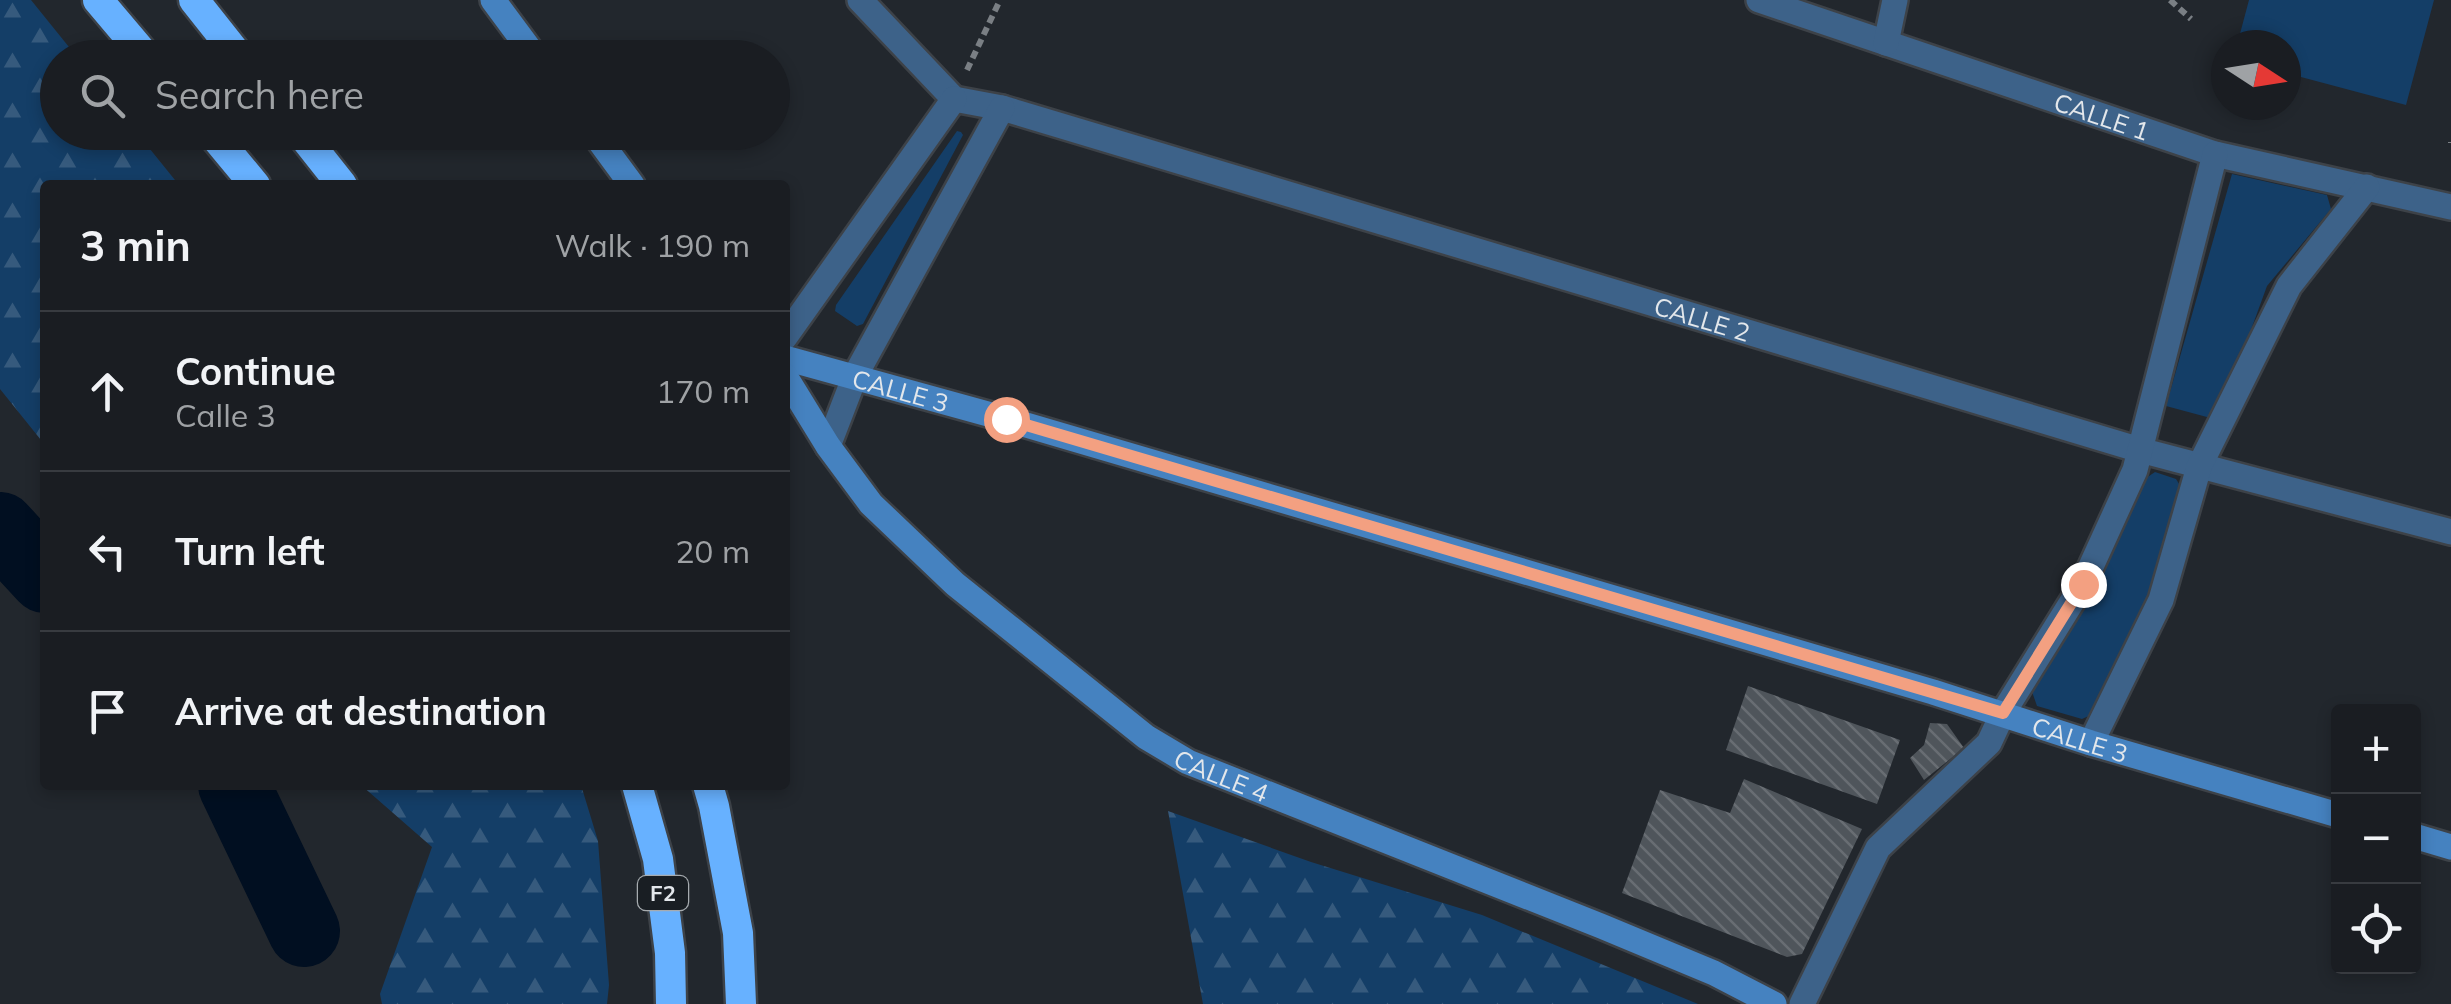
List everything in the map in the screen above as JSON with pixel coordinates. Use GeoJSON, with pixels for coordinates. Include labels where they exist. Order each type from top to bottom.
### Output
{"type":"FeatureCollection","features":[{"type":"Feature","properties":{"kind":"highway"},"geometry":{"type":"LineString","coordinates":[[98,0],[132,40]]}},
{"type":"Feature","properties":{"kind":"highway"},"geometry":{"type":"LineString","coordinates":[[194,0],[226,40]]}},
{"type":"Feature","properties":{"kind":"highway"},"geometry":{"type":"LineString","coordinates":[[226,150],[251,180]]}},
{"type":"Feature","properties":{"kind":"highway"},"geometry":{"type":"LineString","coordinates":[[314,150],[338,180]]}},
{"type":"Feature","properties":{"kind":"highway","name":"F2"},"geometry":{"type":"LineString","coordinates":[[638,790],[658,859],[670,953],[670,1004]]}},
{"type":"Feature","properties":{"kind":"highway"},"geometry":{"type":"LineString","coordinates":[[709,790],[738,932],[741,1004]]}},
{"type":"Feature","properties":{"kind":"main road"},"geometry":{"type":"LineString","coordinates":[[493,0],[523,40]]}},
{"type":"Feature","properties":{"kind":"main road"},"geometry":{"type":"LineString","coordinates":[[606,150],[628,180]]}},
{"type":"Feature","properties":{"kind":"main road","name":"CALLE 3"},"geometry":{"type":"LineString","coordinates":[[790,359],[2003,713],[2331,813]]}},
{"type":"Feature","properties":{"kind":"main road","name":"CALLE 4"},"geometry":{"type":"LineString","coordinates":[[790,384],[828,446],[871,504],[955,584],[1146,737],[1188,762],[1601,926],[1714,973],[1774,1004]]}},
{"type":"Feature","properties":{"kind":"main road"},"geometry":{"type":"LineString","coordinates":[[2421,838],[2451,847]]}},
{"type":"Feature","properties":{"kind":"street"},"geometry":{"type":"LineString","coordinates":[[790,330],[954,99],[860,0]]}},
{"type":"Feature","properties":{"kind":"street","name":"CALLE 1"},"geometry":{"type":"LineString","coordinates":[[1759,0],[2215,154],[2451,208]]}},
{"type":"Feature","properties":{"kind":"street"},"geometry":{"type":"LineString","coordinates":[[1886,43],[1895,0]]}},
{"type":"Feature","properties":{"kind":"street","name":"CALLE 2"},"geometry":{"type":"LineString","coordinates":[[954,99],[1002,108],[2140,450],[2451,532]]}},
{"type":"Feature","properties":{"kind":"street"},"geometry":{"type":"LineString","coordinates":[[828,446],[855,376],[1002,108]]}},
{"type":"Feature","properties":{"kind":"street"},"geometry":{"type":"LineString","coordinates":[[1802,1004],[1878,848],[1989,743],[2003,713],[2083,584],[2135,470],[2215,154]]}},
{"type":"Feature","properties":{"kind":"street"},"geometry":{"type":"LineString","coordinates":[[2092,743],[2161,600],[2199,467],[2288,286],[2366,186]]}},
{"type":"Feature","properties":{"kind":"path"},"geometry":{"type":"LineString","coordinates":[[954,99],[1000,0]]}},
{"type":"Feature","properties":{"kind":"path"},"geometry":{"type":"LineString","coordinates":[[2170,0],[2191,19]]}},
{"type":"Feature","properties":{"kind":"green space"},"geometry":{"type":"Polygon","coordinates":[[[0,0],[31,0],[63,40],[40,40],[40,150],[151,150],[175,180],[40,180],[40,439],[0,389],[0,0]]]}},
{"type":"Feature","properties":{"kind":"green space"},"geometry":{"type":"Polygon","coordinates":[[[2249,0],[2434,0],[2406,105],[2301,77],[2301,30],[2241,30],[2249,0]]]}},
{"type":"Feature","properties":{"kind":"green space"},"geometry":{"type":"Polygon","coordinates":[[[957,131],[963,135],[863,324],[857,326],[835,311],[836,305],[957,131]]]}},
{"type":"Feature","properties":{"kind":"green space"},"geometry":{"type":"Polygon","coordinates":[[[2232,174],[2327,195],[2331,209],[2267,286],[2218,420],[2166,406],[2232,174]]]}},
{"type":"Feature","properties":{"kind":"green space"},"geometry":{"type":"Polygon","coordinates":[[[2155,472],[2176,479],[2181,487],[2148,603],[2093,714],[2082,719],[2037,706],[2031,689],[2088,596],[2146,478],[2155,472]]]}},
{"type":"Feature","properties":{"kind":"green space"},"geometry":{"type":"Polygon","coordinates":[[[367,790],[583,790],[598,841],[609,985],[607,1004],[382,1004],[380,994],[432,847],[367,790]]]}},
{"type":"Feature","properties":{"kind":"green space"},"geometry":{"type":"Polygon","coordinates":[[[1168,811],[1311,862],[1482,915],[1698,1004],[1203,1004],[1168,811]]]}},
{"type":"Feature","properties":{"kind":"building"},"geometry":{"type":"Polygon","coordinates":[[[1748,686],[1900,740],[1877,804],[1726,750],[1748,686]]]}},
{"type":"Feature","properties":{"kind":"building"},"geometry":{"type":"Polygon","coordinates":[[[1930,723],[1947,724],[1964,748],[1924,780],[1910,758],[1924,745],[1930,723]]]}},
{"type":"Feature","properties":{"kind":"building"},"geometry":{"type":"Polygon","coordinates":[[[1744,779],[1862,829],[1802,954],[1787,957],[1622,893],[1660,790],[1730,813],[1744,779]]]}},
{"type":"Feature","properties":{"kind":"waterway"},"geometry":{"type":"LineString","coordinates":[[0,528],[40,572]]}},
{"type":"Feature","properties":{"kind":"waterway"},"geometry":{"type":"LineString","coordinates":[[236,790],[304,931]]}},
{"type":"Feature","properties":{"kind":"route"},"geometry":{"type":"LineString","coordinates":[[1006,419],[2003,713],[2083,584]]}}]}
